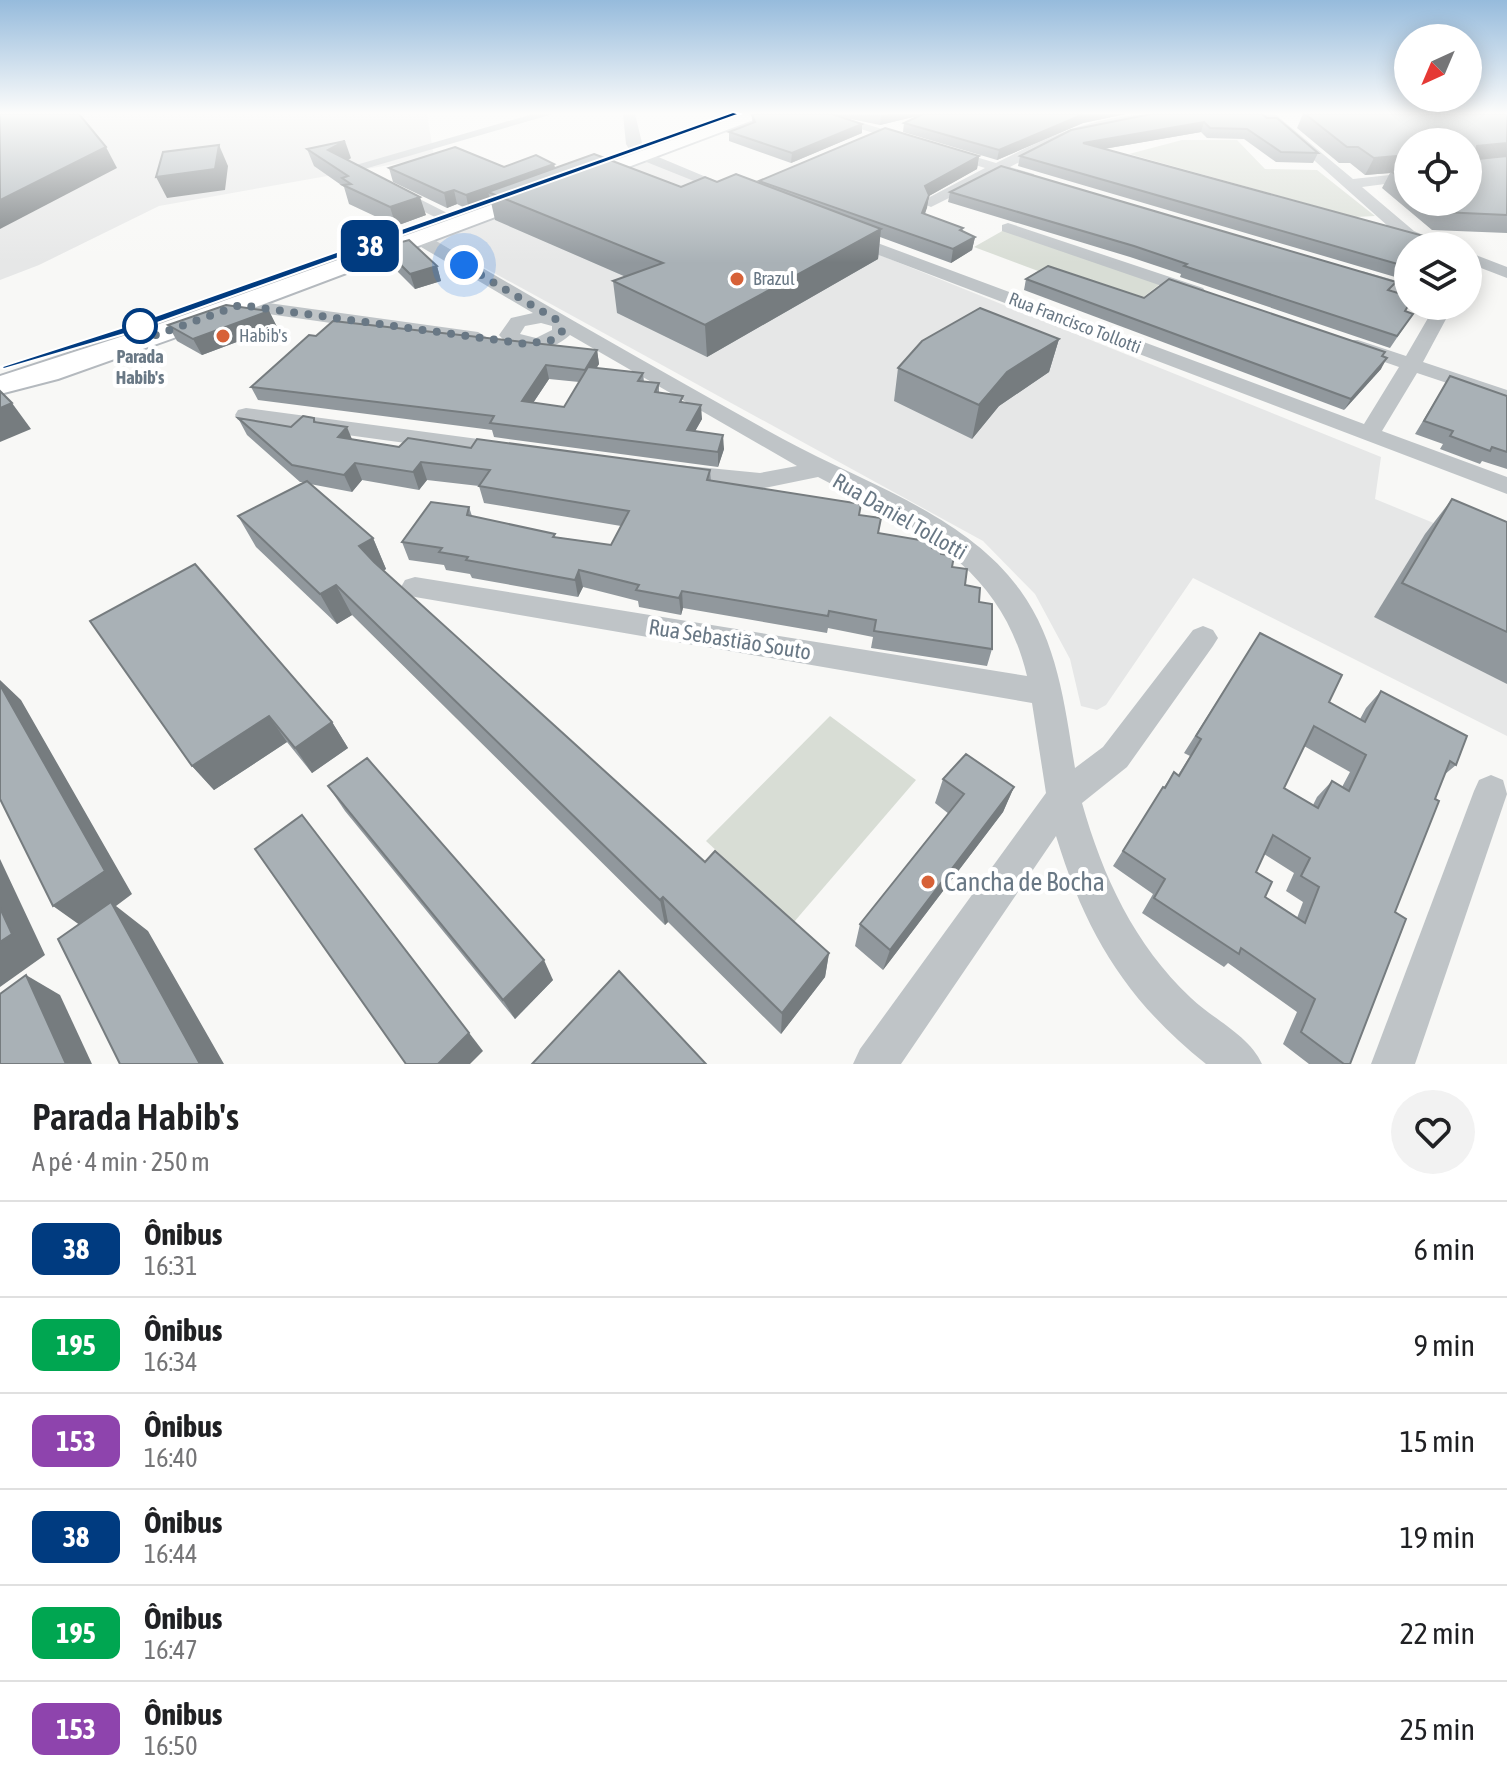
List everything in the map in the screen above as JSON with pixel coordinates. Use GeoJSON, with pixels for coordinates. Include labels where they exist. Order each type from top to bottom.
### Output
{"type":"FeatureCollection","features":[{"type":"Feature","properties":{"kind":"main road"},"geometry":{"type":"LineString","coordinates":[[0,385],[48,373],[240,305],[449,218],[611,164]]}},
{"type":"Feature","properties":{"kind":"main road"},"geometry":{"type":"LineString","coordinates":[[0,367],[131,329],[407,238],[613,164]]}},
{"type":"Feature","properties":{"kind":"street"},"geometry":{"type":"LineString","coordinates":[[360,164],[346,168],[449,218]]}},
{"type":"Feature","properties":{"kind":"street"},"geometry":{"type":"LineString","coordinates":[[666,164],[747,194]]}},
{"type":"Feature","properties":{"kind":"street"},"geometry":{"type":"LineString","coordinates":[[985,164],[1042,181]]}},
{"type":"Feature","properties":{"kind":"street"},"geometry":{"type":"LineString","coordinates":[[931,202],[1003,164]]}},
{"type":"Feature","properties":{"kind":"street"},"geometry":{"type":"LineString","coordinates":[[1327,164],[1405,232]]}},
{"type":"Feature","properties":{"kind":"street"},"geometry":{"type":"LineString","coordinates":[[1351,184],[1394,179]]}},
{"type":"Feature","properties":{"kind":"street"},"geometry":{"type":"LineString","coordinates":[[1369,223],[1394,232]]}},
{"type":"Feature","properties":{"kind":"street"},"geometry":{"type":"LineString","coordinates":[[1008,228],[1217,299]]}},
{"type":"Feature","properties":{"kind":"street","name":"Rua Francisco Tollotti"},"geometry":{"type":"LineString","coordinates":[[827,229],[1507,486]]}},
{"type":"Feature","properties":{"kind":"street","name":"Rua Daniel Tollotti"},"geometry":{"type":"LineString","coordinates":[[407,238],[937,534],[989,573],[1010,598],[1028,628],[1046,692],[1063,797],[1089,882],[1117,939],[1177,1013],[1240,1064]]}},
{"type":"Feature","properties":{"kind":"street"},"geometry":{"type":"LineString","coordinates":[[1482,263],[1507,273]]}},
{"type":"Feature","properties":{"kind":"street"},"geometry":{"type":"LineString","coordinates":[[1347,272],[1394,286]]}},
{"type":"Feature","properties":{"kind":"street"},"geometry":{"type":"LineString","coordinates":[[240,305],[620,357]]}},
{"type":"Feature","properties":{"kind":"street"},"geometry":{"type":"LineString","coordinates":[[526,344],[509,335],[512,326],[533,317],[557,320]]}},
{"type":"Feature","properties":{"kind":"street"},"geometry":{"type":"LineString","coordinates":[[1369,434],[1436,320]]}},
{"type":"Feature","properties":{"kind":"street"},"geometry":{"type":"LineString","coordinates":[[1337,339],[1507,397]]}},
{"type":"Feature","properties":{"kind":"street"},"geometry":{"type":"LineString","coordinates":[[246,415],[526,452]]}},
{"type":"Feature","properties":{"kind":"street"},"geometry":{"type":"LineString","coordinates":[[651,469],[760,481],[819,469]]}},
{"type":"Feature","properties":{"kind":"street","name":"Rua Sebastião Souto"},"geometry":{"type":"LineString","coordinates":[[415,587],[1046,692]]}},
{"type":"Feature","properties":{"kind":"street"},"geometry":{"type":"LineString","coordinates":[[875,1064],[1063,797],[1115,757],[1203,638]]}},
{"type":"Feature","properties":{"kind":"street"},"geometry":{"type":"LineString","coordinates":[[1393,1064],[1491,791]]}},
{"type":"Feature","properties":{"kind":"shaded area"},"geometry":{"type":"Polygon","coordinates":[[[0,164],[397,164],[159,206],[39,265],[0,280],[0,164]]]}},
{"type":"Feature","properties":{"kind":"shaded area"},"geometry":{"type":"Polygon","coordinates":[[[634,164],[653,164],[1381,457],[1375,499],[1507,553],[1507,736],[1193,578],[1106,705],[1097,710],[1081,706],[1070,659],[1035,594],[983,541],[434,240],[634,164]]]}},
{"type":"Feature","properties":{"kind":"shaded area"},"geometry":{"type":"Polygon","coordinates":[[[1164,164],[1260,164],[1265,169],[1317,170],[1375,216],[1355,217],[1164,164]]]}},
{"type":"Feature","properties":{"kind":"shaded area"},"geometry":{"type":"Polygon","coordinates":[[[1004,230],[1160,284],[1132,306],[974,247],[1004,230]]]}},
{"type":"Feature","properties":{"kind":"shaded area"},"geometry":{"type":"Polygon","coordinates":[[[830,716],[916,780],[794,922],[706,841],[830,716]]]}},
{"type":"Feature","properties":{"kind":"building"},"geometry":{"type":"Polygon","coordinates":[[[0,164],[73,164],[0,200],[0,164]]]}},
{"type":"Feature","properties":{"kind":"building"},"geometry":{"type":"Polygon","coordinates":[[[160,164],[216,164],[215,169],[156,177],[160,164]]]}},
{"type":"Feature","properties":{"kind":"building"},"geometry":{"type":"Polygon","coordinates":[[[329,164],[355,164],[420,197],[390,207],[343,185],[351,184],[342,178],[348,176],[329,164]]]}},
{"type":"Feature","properties":{"kind":"building"},"geometry":{"type":"Polygon","coordinates":[[[403,164],[496,164],[504,167],[513,164],[554,164],[466,195],[454,190],[444,193],[389,168],[403,164]]]}},
{"type":"Feature","properties":{"kind":"building","name":"Brazul"},"geometry":{"type":"Polygon","coordinates":[[[567,164],[619,164],[681,187],[705,177],[717,182],[736,174],[881,229],[705,325],[613,281],[663,263],[488,192],[567,164]]]}},
{"type":"Feature","properties":{"kind":"building"},"geometry":{"type":"Polygon","coordinates":[[[800,164],[965,164],[925,186],[929,195],[922,213],[963,228],[960,230],[975,237],[953,249],[759,181],[800,164]]]}},
{"type":"Feature","properties":{"kind":"building"},"geometry":{"type":"Polygon","coordinates":[[[1047,164],[1159,164],[1409,232],[1394,232],[1394,263],[1047,164]]]}},
{"type":"Feature","properties":{"kind":"building"},"geometry":{"type":"Polygon","coordinates":[[[1482,164],[1507,164],[1507,215],[1482,214],[1482,164]]]}},
{"type":"Feature","properties":{"kind":"building"},"geometry":{"type":"Polygon","coordinates":[[[1001,166],[1394,281],[1388,290],[1394,292],[1394,320],[1409,320],[1397,336],[1184,266],[1187,264],[1134,246],[950,192],[1001,166]]]}},
{"type":"Feature","properties":{"kind":"building"},"geometry":{"type":"Polygon","coordinates":[[[409,240],[437,266],[410,274],[383,247],[409,240]]]}},
{"type":"Feature","properties":{"kind":"building"},"geometry":{"type":"Polygon","coordinates":[[[1048,266],[1144,298],[1169,279],[1385,352],[1382,356],[1387,358],[1351,399],[1026,279],[1048,266]]]}},
{"type":"Feature","properties":{"kind":"building"},"geometry":{"type":"Polygon","coordinates":[[[226,305],[269,311],[193,339],[168,325],[226,305]]]}},
{"type":"Feature","properties":{"kind":"building"},"geometry":{"type":"Polygon","coordinates":[[[980,308],[1059,339],[1007,372],[979,405],[898,368],[922,341],[980,308]]]}},
{"type":"Feature","properties":{"kind":"building"},"geometry":{"type":"Polygon","coordinates":[[[333,321],[597,350],[585,370],[546,365],[522,401],[564,407],[588,367],[643,373],[638,381],[659,383],[655,392],[683,396],[680,402],[701,405],[687,430],[723,435],[718,452],[490,423],[494,416],[251,387],[309,335],[316,336],[333,321]]]}},
{"type":"Feature","properties":{"kind":"building"},"geometry":{"type":"Polygon","coordinates":[[[1450,376],[1507,396],[1507,452],[1492,447],[1490,451],[1450,436],[1453,431],[1424,421],[1450,376]]]}},
{"type":"Feature","properties":{"kind":"building"},"geometry":{"type":"Polygon","coordinates":[[[0,391],[12,403],[0,408],[0,391]]]}},
{"type":"Feature","properties":{"kind":"building"},"geometry":{"type":"Polygon","coordinates":[[[303,416],[314,418],[314,422],[347,427],[338,437],[399,447],[408,438],[471,448],[477,439],[710,470],[707,480],[861,504],[859,515],[881,518],[878,533],[932,542],[932,548],[941,549],[941,554],[954,556],[952,567],[967,569],[965,585],[980,588],[979,602],[992,604],[992,649],[874,631],[876,620],[829,611],[828,616],[682,591],[679,598],[636,590],[639,585],[579,570],[575,580],[466,560],[468,557],[439,552],[442,548],[402,542],[431,502],[469,507],[467,515],[555,534],[553,537],[611,545],[629,511],[479,486],[490,470],[421,462],[413,472],[355,463],[344,475],[292,465],[238,418],[291,427],[303,416]]]}},
{"type":"Feature","properties":{"kind":"building"},"geometry":{"type":"Polygon","coordinates":[[[307,481],[373,538],[359,546],[374,562],[705,862],[715,851],[829,953],[782,1013],[663,897],[660,900],[336,585],[320,594],[238,516],[307,481]]]}},
{"type":"Feature","properties":{"kind":"building"},"geometry":{"type":"Polygon","coordinates":[[[1452,499],[1507,522],[1507,632],[1402,583],[1452,499]]]}},
{"type":"Feature","properties":{"kind":"building"},"geometry":{"type":"Polygon","coordinates":[[[195,564],[332,722],[295,748],[269,716],[192,766],[90,621],[195,564]]]}},
{"type":"Feature","properties":{"kind":"building"},"geometry":{"type":"Polygon","coordinates":[[[1260,633],[1342,675],[1329,702],[1365,722],[1381,691],[1467,736],[1456,765],[1450,761],[1435,799],[1439,801],[1395,912],[1406,919],[1350,1064],[1344,1064],[1301,1032],[1315,999],[1241,948],[1239,954],[1154,898],[1165,879],[1123,851],[1174,772],[1179,776],[1201,739],[1196,736],[1260,633]],[[1314,726],[1284,788],[1318,808],[1332,781],[1349,791],[1366,755],[1314,726]],[[1273,835],[1256,872],[1272,882],[1265,897],[1305,923],[1319,887],[1301,876],[1310,858],[1273,835]]]}},
{"type":"Feature","properties":{"kind":"building"},"geometry":{"type":"Polygon","coordinates":[[[0,685],[105,871],[53,906],[0,799],[0,685]]]}},
{"type":"Feature","properties":{"kind":"building","name":"Cancha de Bocha"},"geometry":{"type":"Polygon","coordinates":[[[966,754],[1014,787],[890,950],[860,924],[964,794],[943,779],[966,754]]]}},
{"type":"Feature","properties":{"kind":"building"},"geometry":{"type":"Polygon","coordinates":[[[367,758],[544,960],[503,1000],[328,786],[367,758]]]}},
{"type":"Feature","properties":{"kind":"building"},"geometry":{"type":"Polygon","coordinates":[[[302,815],[469,1033],[438,1064],[406,1064],[255,849],[302,815]]]}},
{"type":"Feature","properties":{"kind":"building"},"geometry":{"type":"Polygon","coordinates":[[[111,902],[200,1064],[120,1064],[58,939],[111,902]]]}},
{"type":"Feature","properties":{"kind":"building"},"geometry":{"type":"Polygon","coordinates":[[[0,908],[12,934],[0,942],[0,908]]]}},
{"type":"Feature","properties":{"kind":"building"},"geometry":{"type":"Polygon","coordinates":[[[619,971],[706,1064],[532,1064],[619,971]]]}},
{"type":"Feature","properties":{"kind":"building"},"geometry":{"type":"Polygon","coordinates":[[[26,975],[66,1064],[0,1064],[0,994],[26,975]]]}},
{"type":"Feature","properties":{"kind":"bus line","name":"38"},"geometry":{"type":"LineString","coordinates":[[0,367],[131,329],[599,164]]}},
{"type":"Feature","properties":{"kind":"place","name":"Brazul"},"geometry":{"type":"Point","coordinates":[737,279]}},
{"type":"Feature","properties":{"kind":"place","name":"Parada Habib's"},"geometry":{"type":"Point","coordinates":[140,326]}},
{"type":"Feature","properties":{"kind":"place","name":"Habib's"},"geometry":{"type":"Point","coordinates":[223,336]}},
{"type":"Feature","properties":{"kind":"place","name":"Cancha de Bocha"},"geometry":{"type":"Point","coordinates":[928,882]}},
{"type":"Feature","properties":{"kind":"route"},"geometry":{"type":"LineString","coordinates":[[140,326],[142,340],[240,305],[526,344],[544,343],[562,332],[563,327],[557,320],[464,265]]}}]}
